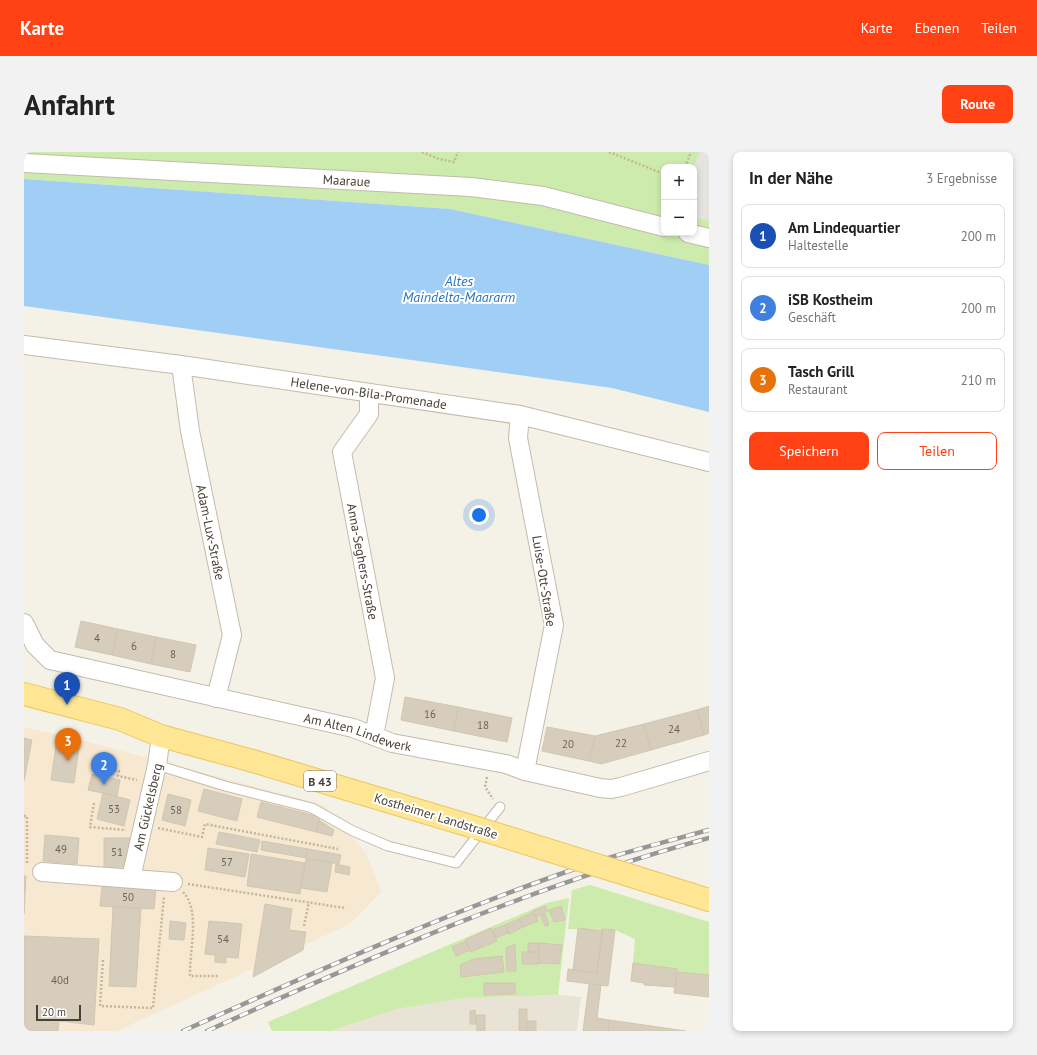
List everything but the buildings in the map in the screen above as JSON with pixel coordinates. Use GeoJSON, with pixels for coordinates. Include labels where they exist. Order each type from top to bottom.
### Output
{"type":"FeatureCollection","features":[{"type":"Feature","properties":{"kind":"main road","name":"Kostheimer Landstraße"},"geometry":{"type":"LineString","coordinates":[[24,694],[120,719],[161,736],[253,761],[701,897]]}},
{"type":"Feature","properties":{"kind":"main road","name":"Kostheimer Landstraße"},"geometry":{"type":"LineString","coordinates":[[24,709],[118,732],[161,736]]}},
{"type":"Feature","properties":{"kind":"street","name":"Maaraue"},"geometry":{"type":"LineString","coordinates":[[24,163],[471,187],[543,196],[661,226]]}},
{"type":"Feature","properties":{"kind":"street"},"geometry":{"type":"LineString","coordinates":[[697,235],[709,238]]}},
{"type":"Feature","properties":{"kind":"street","name":"Helene-von-Bila-Promenade"},"geometry":{"type":"LineString","coordinates":[[24,345],[182,365],[369,394],[520,415],[709,462]]}},
{"type":"Feature","properties":{"kind":"street","name":"Adam-Lux-Straße"},"geometry":{"type":"LineString","coordinates":[[182,365],[190,431],[232,635],[216,698]]}},
{"type":"Feature","properties":{"kind":"street","name":"Anna-Seghers-Straße"},"geometry":{"type":"LineString","coordinates":[[369,394],[369,414],[342,452],[385,678],[374,736]]}},
{"type":"Feature","properties":{"kind":"street","name":"Luise-Ott-Straße"},"geometry":{"type":"LineString","coordinates":[[520,415],[518,438],[554,625],[525,771]]}},
{"type":"Feature","properties":{"kind":"street","name":"Am Alten Lindewerk"},"geometry":{"type":"LineString","coordinates":[[24,623],[35,645],[50,660],[353,728],[392,743],[506,764],[525,771],[611,789],[709,761]]}},
{"type":"Feature","properties":{"kind":"street","name":"Am Gückelsberg"},"geometry":{"type":"LineString","coordinates":[[131,878],[157,765],[161,736]]}},
{"type":"Feature","properties":{"kind":"street"},"geometry":{"type":"LineString","coordinates":[[42,872],[170,881]]}},
{"type":"Feature","properties":{"kind":"lane"},"geometry":{"type":"LineString","coordinates":[[157,765],[225,786],[312,808],[353,831],[388,846],[456,863],[500,807]]}},
{"type":"Feature","properties":{"kind":"path"},"geometry":{"type":"LineString","coordinates":[[422,152],[439,159],[454,162],[458,152]]}},
{"type":"Feature","properties":{"kind":"path"},"geometry":{"type":"LineString","coordinates":[[609,152],[661,173]]}},
{"type":"Feature","properties":{"kind":"path"},"geometry":{"type":"LineString","coordinates":[[686,164],[691,152]]}},
{"type":"Feature","properties":{"kind":"path"},"geometry":{"type":"LineString","coordinates":[[490,761],[485,787],[500,807]]}},
{"type":"Feature","properties":{"kind":"path"},"geometry":{"type":"LineString","coordinates":[[99,767],[119,771],[118,776],[152,782]]}},
{"type":"Feature","properties":{"kind":"path"},"geometry":{"type":"LineString","coordinates":[[94,803],[90,827],[142,828],[202,837],[205,824],[338,849]]}},
{"type":"Feature","properties":{"kind":"path"},"geometry":{"type":"LineString","coordinates":[[24,816],[27,816],[27,871],[42,872]]}},
{"type":"Feature","properties":{"kind":"path"},"geometry":{"type":"LineString","coordinates":[[170,881],[345,908]]}},
{"type":"Feature","properties":{"kind":"path"},"geometry":{"type":"LineString","coordinates":[[103,960],[100,1006],[153,1008],[160,925],[170,881]]}},
{"type":"Feature","properties":{"kind":"path"},"geometry":{"type":"LineString","coordinates":[[170,881],[186,894],[193,910],[190,976],[218,976]]}},
{"type":"Feature","properties":{"kind":"path"},"geometry":{"type":"LineString","coordinates":[[304,926],[309,902]]}},
{"type":"Feature","properties":{"kind":"shaded area"},"geometry":{"type":"Polygon","coordinates":[[[700,152],[709,152],[709,221],[697,218],[697,164],[695,164],[700,152]]]}},
{"type":"Feature","properties":{"kind":"shaded area"},"geometry":{"type":"Polygon","coordinates":[[[24,727],[85,741],[324,805],[366,853],[381,892],[350,924],[117,1031],[24,1031],[24,727]]]}},
{"type":"Feature","properties":{"kind":"shaded area"},"geometry":{"type":"Polygon","coordinates":[[[558,995],[581,997],[577,1031],[330,1031],[397,1009],[463,998],[558,995]]]}},
{"type":"Feature","properties":{"kind":"green space"},"geometry":{"type":"Polygon","coordinates":[[[24,152],[700,152],[695,164],[661,164],[661,236],[697,236],[697,218],[709,221],[709,265],[450,209],[24,179],[24,152]]]}},
{"type":"Feature","properties":{"kind":"green space"},"geometry":{"type":"Polygon","coordinates":[[[590,885],[709,922],[709,975],[677,972],[677,969],[633,963],[635,939],[615,930],[568,929],[572,890],[590,885]]]}},
{"type":"Feature","properties":{"kind":"green space"},"geometry":{"type":"Polygon","coordinates":[[[569,898],[558,995],[463,998],[397,1009],[330,1031],[272,1031],[268,1022],[547,903],[569,898]]]}},
{"type":"Feature","properties":{"kind":"water","name":"Altes Maindelta-Maararm"},"geometry":{"type":"Polygon","coordinates":[[[24,179],[450,209],[709,265],[709,412],[612,388],[24,306],[24,179]]]}},
{"type":"Feature","properties":{"kind":"railway"},"geometry":{"type":"LineString","coordinates":[[183,1031],[334,964],[486,901],[604,859],[709,830]]}},
{"type":"Feature","properties":{"kind":"railway"},"geometry":{"type":"LineString","coordinates":[[207,1031],[330,976],[454,924],[580,878],[709,838]]}},
{"type":"Feature","properties":{"kind":"place","name":"Am Lindequartier"},"geometry":{"type":"Point","coordinates":[67,705]}},
{"type":"Feature","properties":{"kind":"place","name":"Tasch Grill"},"geometry":{"type":"Point","coordinates":[68,761]}},
{"type":"Feature","properties":{"kind":"place","name":"iSB Kostheim"},"geometry":{"type":"Point","coordinates":[104,785]}}]}
